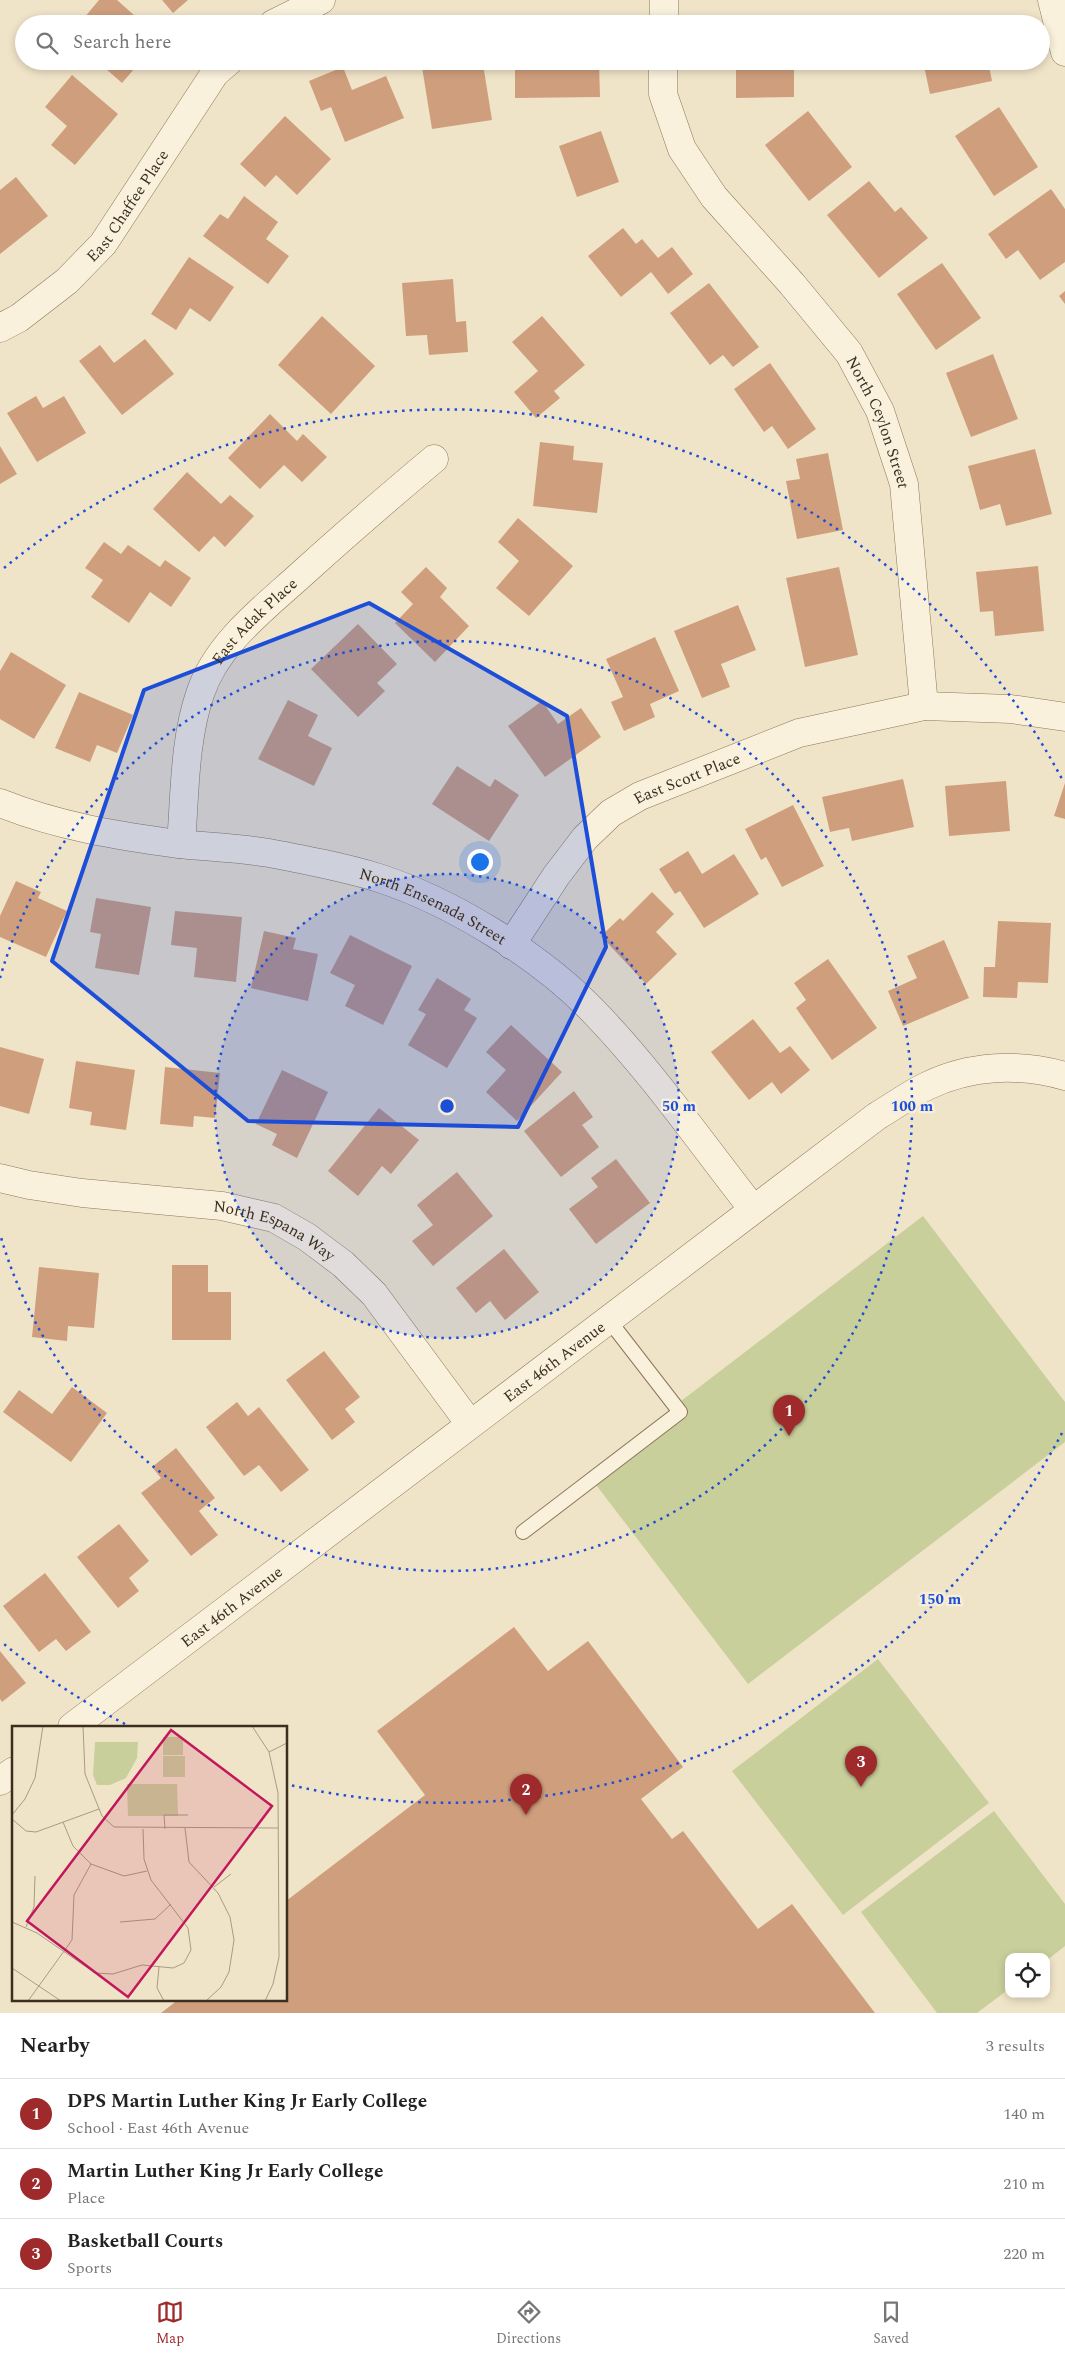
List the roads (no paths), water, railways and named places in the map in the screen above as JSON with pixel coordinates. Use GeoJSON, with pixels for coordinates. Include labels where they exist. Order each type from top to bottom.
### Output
{"type":"FeatureCollection","features":[{"type":"Feature","properties":{"kind":"street"},"geometry":{"type":"LineString","coordinates":[[290,15],[321,0]]}},
{"type":"Feature","properties":{"kind":"street"},"geometry":{"type":"LineString","coordinates":[[664,0],[664,15]]}},
{"type":"Feature","properties":{"kind":"street"},"geometry":{"type":"LineString","coordinates":[[1052,0],[1065,52]]}},
{"type":"Feature","properties":{"kind":"street","name":"East Chaffee Place"},"geometry":{"type":"LineString","coordinates":[[0,328],[19,318],[67,281],[103,244],[218,70]]}},
{"type":"Feature","properties":{"kind":"street","name":"North Ceylon Street"},"geometry":{"type":"LineString","coordinates":[[663,70],[663,94],[682,149],[714,197],[792,284],[849,353],[880,410],[904,484],[924,706]]}},
{"type":"Feature","properties":{"kind":"street","name":"East Adak Place"},"geometry":{"type":"LineString","coordinates":[[181,844],[191,726],[200,692],[218,659],[245,626],[356,525],[434,459]]}},
{"type":"Feature","properties":{"kind":"street"},"geometry":{"type":"LineString","coordinates":[[924,706],[1011,709],[1065,717]]}},
{"type":"Feature","properties":{"kind":"street","name":"East Scott Place"},"geometry":{"type":"LineString","coordinates":[[511,945],[556,876],[585,838],[611,813],[640,796],[799,733],[924,706]]}},
{"type":"Feature","properties":{"kind":"street","name":"North Ensenada Street"},"geometry":{"type":"LineString","coordinates":[[0,803],[60,823],[106,833],[181,844],[258,851],[310,861],[379,878],[439,902],[511,945],[556,977],[594,1012],[637,1061],[752,1209]]}},
{"type":"Feature","properties":{"kind":"street","name":"East 46th Avenue"},"geometry":{"type":"LineString","coordinates":[[73,1726],[752,1209],[878,1116],[926,1086],[963,1072],[996,1068],[1024,1068],[1065,1076]]}},
{"type":"Feature","properties":{"kind":"street","name":"North Espana Way"},"geometry":{"type":"LineString","coordinates":[[0,1178],[29,1185],[82,1193],[222,1206],[274,1218],[307,1237],[343,1264],[374,1294],[470,1424]]}},
{"type":"Feature","properties":{"kind":"street"},"geometry":{"type":"LineString","coordinates":[[0,1782],[12,1773]]}},
{"type":"Feature","properties":{"kind":"lane"},"geometry":{"type":"LineString","coordinates":[[523,1532],[680,1412],[608,1319]]}},
{"type":"Feature","properties":{"kind":"place","name":"DPS Martin Luther King Jr Early College"},"geometry":{"type":"Point","coordinates":[789,1436]}},
{"type":"Feature","properties":{"kind":"place","name":"Basketball Courts"},"geometry":{"type":"Point","coordinates":[861,1787]}},
{"type":"Feature","properties":{"kind":"place","name":"Martin Luther King Jr Early College"},"geometry":{"type":"Point","coordinates":[526,1815]}}]}
